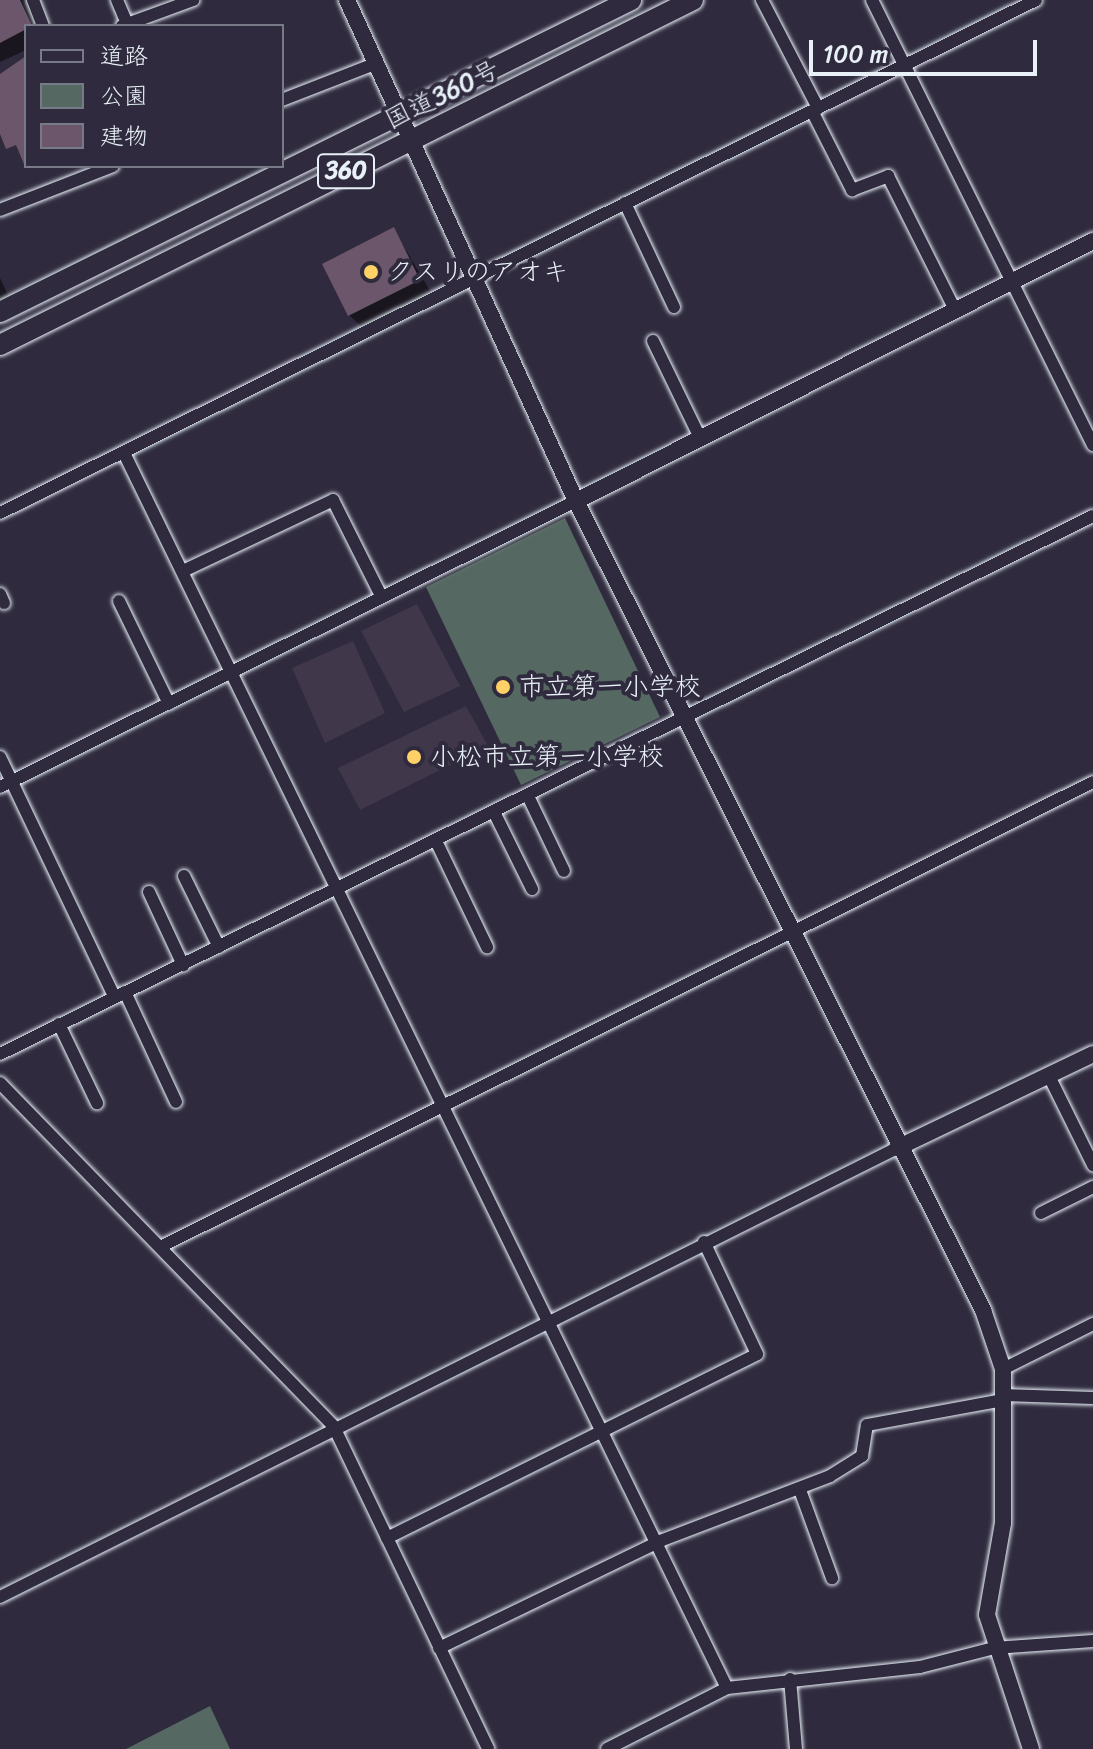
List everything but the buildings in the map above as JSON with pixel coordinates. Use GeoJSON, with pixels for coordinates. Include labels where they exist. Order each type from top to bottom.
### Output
{"type":"FeatureCollection","features":[{"type":"Feature","properties":{"kind":"highway","name":"国道360号"},"geometry":{"type":"LineString","coordinates":[[0,312],[631,0]]}},
{"type":"Feature","properties":{"kind":"highway","name":"国道360号"},"geometry":{"type":"LineString","coordinates":[[0,345],[693,0]]}},
{"type":"Feature","properties":{"kind":"street"},"geometry":{"type":"LineString","coordinates":[[33,0],[42,24]]}},
{"type":"Feature","properties":{"kind":"street"},"geometry":{"type":"LineString","coordinates":[[117,0],[124,24]]}},
{"type":"Feature","properties":{"kind":"street"},"geometry":{"type":"LineString","coordinates":[[127,24],[193,0]]}},
{"type":"Feature","properties":{"kind":"street"},"geometry":{"type":"LineString","coordinates":[[347,0],[406,142],[576,501],[897,1148],[983,1310],[1003,1369],[1003,1523],[987,1590],[994,1648],[1031,1749]]}},
{"type":"Feature","properties":{"kind":"street"},"geometry":{"type":"LineString","coordinates":[[762,0],[852,190],[888,176],[955,310]]}},
{"type":"Feature","properties":{"kind":"street"},"geometry":{"type":"LineString","coordinates":[[872,0],[1093,445]]}},
{"type":"Feature","properties":{"kind":"street"},"geometry":{"type":"LineString","coordinates":[[0,513],[1036,0]]}},
{"type":"Feature","properties":{"kind":"street"},"geometry":{"type":"LineString","coordinates":[[284,99],[372,65]]}},
{"type":"Feature","properties":{"kind":"street"},"geometry":{"type":"LineString","coordinates":[[0,210],[97,169]]}},
{"type":"Feature","properties":{"kind":"street"},"geometry":{"type":"LineString","coordinates":[[625,203],[674,307]]}},
{"type":"Feature","properties":{"kind":"street"},"geometry":{"type":"LineString","coordinates":[[6,784],[1093,241]]}},
{"type":"Feature","properties":{"kind":"street"},"geometry":{"type":"LineString","coordinates":[[653,341],[700,438]]}},
{"type":"Feature","properties":{"kind":"street"},"geometry":{"type":"LineString","coordinates":[[124,453],[607,1429],[727,1688]]}},
{"type":"Feature","properties":{"kind":"street"},"geometry":{"type":"LineString","coordinates":[[183,571],[333,500],[381,596]]}},
{"type":"Feature","properties":{"kind":"street"},"geometry":{"type":"LineString","coordinates":[[0,1054],[1093,516]]}},
{"type":"Feature","properties":{"kind":"street"},"geometry":{"type":"LineString","coordinates":[[119,601],[169,704]]}},
{"type":"Feature","properties":{"kind":"street"},"geometry":{"type":"LineString","coordinates":[[0,757],[6,784],[176,1102]]}},
{"type":"Feature","properties":{"kind":"street"},"geometry":{"type":"LineString","coordinates":[[162,1246],[1093,782]]}},
{"type":"Feature","properties":{"kind":"street"},"geometry":{"type":"LineString","coordinates":[[528,796],[564,871]]}},
{"type":"Feature","properties":{"kind":"street"},"geometry":{"type":"LineString","coordinates":[[494,812],[532,889]]}},
{"type":"Feature","properties":{"kind":"street"},"geometry":{"type":"LineString","coordinates":[[436,841],[487,947]]}},
{"type":"Feature","properties":{"kind":"street"},"geometry":{"type":"LineString","coordinates":[[184,876],[219,947]]}},
{"type":"Feature","properties":{"kind":"street"},"geometry":{"type":"LineString","coordinates":[[149,892],[183,965]]}},
{"type":"Feature","properties":{"kind":"street"},"geometry":{"type":"LineString","coordinates":[[59,1024],[97,1103]]}},
{"type":"Feature","properties":{"kind":"street"},"geometry":{"type":"LineString","coordinates":[[0,1597],[551,1317],[1093,1054]]}},
{"type":"Feature","properties":{"kind":"street"},"geometry":{"type":"LineString","coordinates":[[1048,1074],[1093,1165]]}},
{"type":"Feature","properties":{"kind":"street"},"geometry":{"type":"LineString","coordinates":[[0,1083],[162,1246],[334,1427],[488,1749]]}},
{"type":"Feature","properties":{"kind":"street"},"geometry":{"type":"LineString","coordinates":[[1041,1213],[1093,1187]]}},
{"type":"Feature","properties":{"kind":"street"},"geometry":{"type":"LineString","coordinates":[[387,1538],[757,1354],[704,1242]]}},
{"type":"Feature","properties":{"kind":"street"},"geometry":{"type":"LineString","coordinates":[[1003,1369],[1093,1324]]}},
{"type":"Feature","properties":{"kind":"street"},"geometry":{"type":"LineString","coordinates":[[439,1648],[660,1541],[800,1490],[862,1456],[867,1425],[1003,1397],[1093,1398]]}},
{"type":"Feature","properties":{"kind":"street"},"geometry":{"type":"LineString","coordinates":[[800,1490],[832,1578]]}},
{"type":"Feature","properties":{"kind":"street"},"geometry":{"type":"LineString","coordinates":[[607,1749],[627,1747],[727,1688],[920,1667],[994,1648],[1093,1641]]}},
{"type":"Feature","properties":{"kind":"street"},"geometry":{"type":"LineString","coordinates":[[790,1679],[796,1749]]}},
{"type":"Feature","properties":{"kind":"shaded area"},"geometry":{"type":"Polygon","coordinates":[[[417,604],[460,686],[404,712],[361,631],[417,604]]]}},
{"type":"Feature","properties":{"kind":"shaded area"},"geometry":{"type":"Polygon","coordinates":[[[353,641],[385,713],[325,743],[292,668],[353,641]]]}},
{"type":"Feature","properties":{"kind":"shaded area","name":"小松市立第一小学校"},"geometry":{"type":"Polygon","coordinates":[[[466,706],[488,746],[360,810],[338,768],[466,706]]]}},
{"type":"Feature","properties":{"kind":"green space"},"geometry":{"type":"Polygon","coordinates":[[[565,518],[660,717],[521,785],[426,587],[565,518]]]}},
{"type":"Feature","properties":{"kind":"green space"},"geometry":{"type":"Polygon","coordinates":[[[210,1706],[230,1749],[126,1749],[210,1706]]]}},
{"type":"Feature","properties":{"kind":"place","name":"クスリのアオキ"},"geometry":{"type":"Point","coordinates":[371,272]}},
{"type":"Feature","properties":{"kind":"place","name":"市立第一小学校"},"geometry":{"type":"Point","coordinates":[503,687]}},
{"type":"Feature","properties":{"kind":"place","name":"小松市立第一小学校"},"geometry":{"type":"Point","coordinates":[414,757]}}]}
